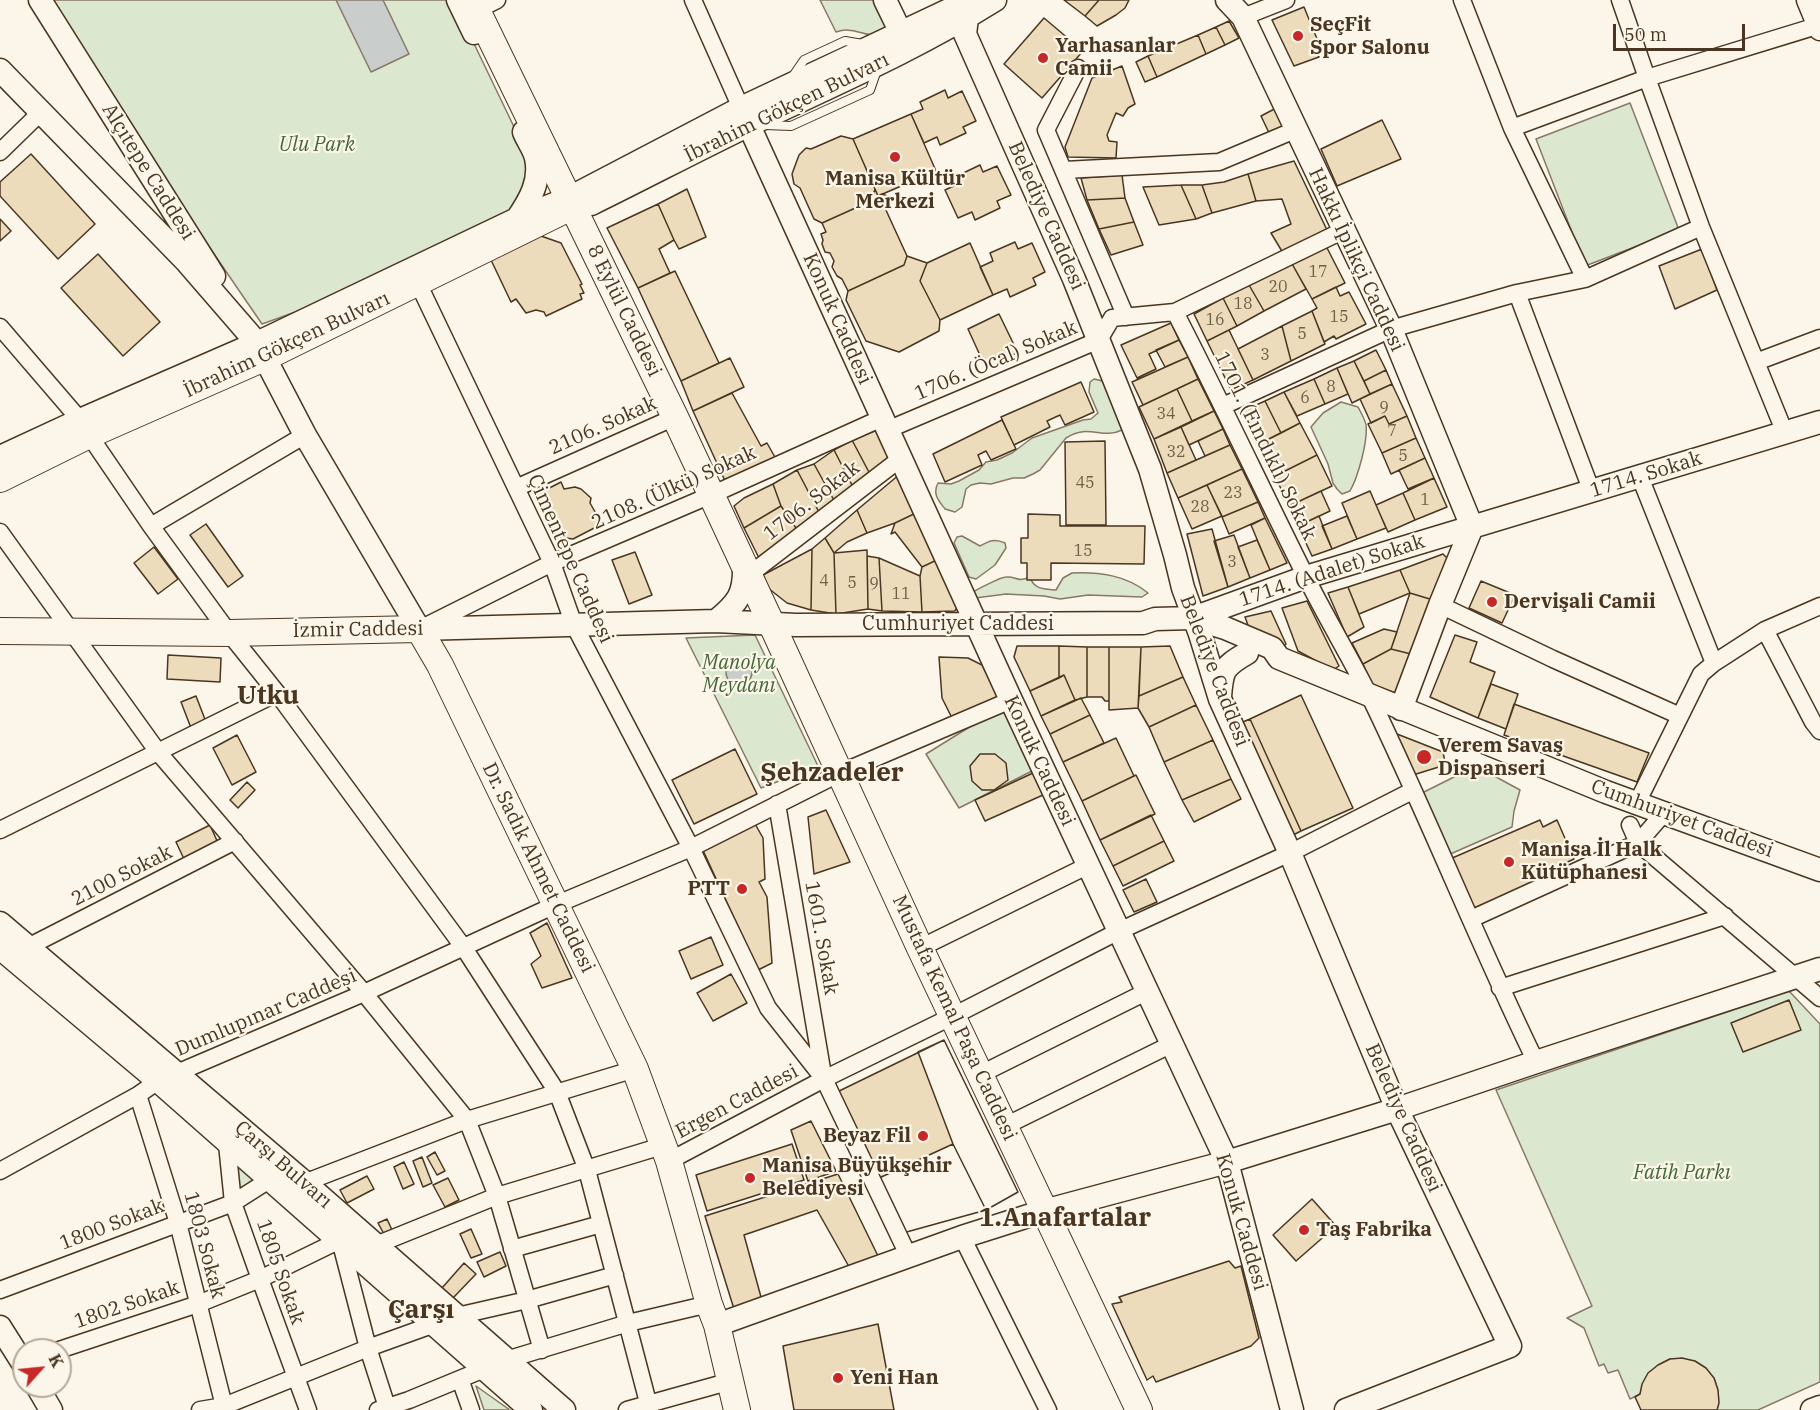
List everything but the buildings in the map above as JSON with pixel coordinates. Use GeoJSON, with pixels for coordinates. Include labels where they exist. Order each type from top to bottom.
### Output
{"type":"FeatureCollection","features":[{"type":"Feature","properties":{"kind":"main road","name":"8 Eylül Caddesi"},"geometry":{"type":"LineString","coordinates":[[476,3],[772,624]]}},
{"type":"Feature","properties":{"kind":"main road","name":"İbrahim Gökçen Bulvarı"},"geometry":{"type":"LineString","coordinates":[[0,479],[84,428],[418,283],[573,205]]}},
{"type":"Feature","properties":{"kind":"main road","name":"Mustafa Kemal Paşa Caddesi"},"geometry":{"type":"LineString","coordinates":[[772,624],[920,948],[1139,1410]]}},
{"type":"Feature","properties":{"kind":"main road","name":"İzmir Caddesi"},"geometry":{"type":"LineString","coordinates":[[0,632],[229,633],[419,629]]}},
{"type":"Feature","properties":{"kind":"main road","name":"Dr. Sadık Ahmet Caddesi"},"geometry":{"type":"LineString","coordinates":[[419,629],[440,665],[635,1069],[666,1154],[713,1314],[737,1410]]}},
{"type":"Feature","properties":{"kind":"street","name":"Alçıtepe Caddesi"},"geometry":{"type":"LineString","coordinates":[[40,0],[260,351]]}},
{"type":"Feature","properties":{"kind":"street","name":"Konuk Caddesi"},"geometry":{"type":"LineString","coordinates":[[693,0],[900,459],[1227,1162],[1292,1410]]}},
{"type":"Feature","properties":{"kind":"street"},"geometry":{"type":"LineString","coordinates":[[885,0],[901,33],[929,39],[960,50],[981,70]]}},
{"type":"Feature","properties":{"kind":"street","name":"İbrahim Gökçen Bulvarı"},"geometry":{"type":"LineString","coordinates":[[573,205],[745,117],[877,55],[901,33],[995,0]]}},
{"type":"Feature","properties":{"kind":"street","name":"Hakkı İplikçi Caddesi"},"geometry":{"type":"LineString","coordinates":[[1227,0],[1243,17],[1345,232],[1390,329],[1472,527]]}},
{"type":"Feature","properties":{"kind":"street"},"geometry":{"type":"LineString","coordinates":[[1243,17],[1286,0]]}},
{"type":"Feature","properties":{"kind":"street"},"geometry":{"type":"LineString","coordinates":[[1462,0],[1512,128],[1585,279]]}},
{"type":"Feature","properties":{"kind":"street"},"geometry":{"type":"LineString","coordinates":[[1620,0],[1701,227],[1785,433]]}},
{"type":"Feature","properties":{"kind":"street"},"geometry":{"type":"LineString","coordinates":[[1512,128],[1647,78],[1820,27],[1808,0]]}},
{"type":"Feature","properties":{"kind":"street"},"geometry":{"type":"LineString","coordinates":[[476,3],[536,157],[537,182],[530,201],[517,219]]}},
{"type":"Feature","properties":{"kind":"street","name":"İbrahim Gökçen Bulvarı"},"geometry":{"type":"LineString","coordinates":[[745,117],[787,86],[929,39],[969,9]]}},
{"type":"Feature","properties":{"kind":"street","name":"Belediye Caddesi"},"geometry":{"type":"LineString","coordinates":[[969,9],[965,34],[1074,279],[1150,469],[1175,555],[1182,588],[1197,626],[1220,699],[1290,853],[1397,1109],[1510,1346],[1346,1410]]}},
{"type":"Feature","properties":{"kind":"street"},"geometry":{"type":"LineString","coordinates":[[1078,68],[1046,130],[1126,317]]}},
{"type":"Feature","properties":{"kind":"street"},"geometry":{"type":"LineString","coordinates":[[0,70],[186,261],[260,351],[517,219],[573,205]]}},
{"type":"Feature","properties":{"kind":"street"},"geometry":{"type":"LineString","coordinates":[[0,152],[41,112]]}},
{"type":"Feature","properties":{"kind":"street"},"geometry":{"type":"LineString","coordinates":[[1064,170],[1218,162],[1295,130]]}},
{"type":"Feature","properties":{"kind":"street"},"geometry":{"type":"LineString","coordinates":[[1223,406],[1390,329],[1517,292],[1585,279],[1701,227]]}},
{"type":"Feature","properties":{"kind":"street","name":"1706. (Öcal) Sokak"},"geometry":{"type":"LineString","coordinates":[[884,424],[1099,340],[1112,318],[1174,312],[1338,233],[1345,232]]}},
{"type":"Feature","properties":{"kind":"street","name":"Çimentepe Caddesi"},"geometry":{"type":"LineString","coordinates":[[418,283],[552,563],[574,625],[691,848],[768,1008],[824,1079]]}},
{"type":"Feature","properties":{"kind":"street"},"geometry":{"type":"LineString","coordinates":[[1517,292],[1592,492]]}},
{"type":"Feature","properties":{"kind":"street","name":"1701. (Fındıklı) Sokak"},"geometry":{"type":"LineString","coordinates":[[1174,312],[1223,406],[1306,577],[1368,695],[1471,919],[1500,988],[1536,1062]]}},
{"type":"Feature","properties":{"kind":"street"},"geometry":{"type":"LineString","coordinates":[[0,327],[84,428],[151,526],[229,633],[464,948],[557,1092],[587,1170],[650,1407]]}},
{"type":"Feature","properties":{"kind":"street"},"geometry":{"type":"LineString","coordinates":[[1756,362],[1820,338]]}},
{"type":"Feature","properties":{"kind":"street","name":"Dr. Sadık Ahmet Caddesi"},"geometry":{"type":"LineString","coordinates":[[260,351],[305,435],[419,629]]}},
{"type":"Feature","properties":{"kind":"street","name":"2106. Sokak"},"geometry":{"type":"LineString","coordinates":[[516,488],[675,417]]}},
{"type":"Feature","properties":{"kind":"street","name":"1714. Sokak"},"geometry":{"type":"LineString","coordinates":[[1472,527],[1820,422]]}},
{"type":"Feature","properties":{"kind":"street","name":"2108. (Ülkü) Sokak"},"geometry":{"type":"LineString","coordinates":[[419,629],[552,563],[884,424]]}},
{"type":"Feature","properties":{"kind":"street","name":"İbrahim Gökçen Bulvarı"},"geometry":{"type":"LineString","coordinates":[[0,457],[84,428]]}},
{"type":"Feature","properties":{"kind":"street"},"geometry":{"type":"LineString","coordinates":[[151,526],[305,435]]}},
{"type":"Feature","properties":{"kind":"street","name":"1706. Sokak"},"geometry":{"type":"LineString","coordinates":[[747,570],[900,459]]}},
{"type":"Feature","properties":{"kind":"street"},"geometry":{"type":"LineString","coordinates":[[1640,477],[1714,663]]}},
{"type":"Feature","properties":{"kind":"street"},"geometry":{"type":"LineString","coordinates":[[1401,709],[1472,527]]}},
{"type":"Feature","properties":{"kind":"street","name":"1714. (Adalet) Sokak"},"geometry":{"type":"LineString","coordinates":[[1197,626],[1306,577],[1472,527]]}},
{"type":"Feature","properties":{"kind":"street"},"geometry":{"type":"LineString","coordinates":[[0,532],[159,752],[364,993],[467,1120],[497,1196],[542,1350]]}},
{"type":"Feature","properties":{"kind":"street"},"geometry":{"type":"LineString","coordinates":[[716,621],[728,612],[742,594],[747,570]]}},
{"type":"Feature","properties":{"kind":"street"},"geometry":{"type":"LineString","coordinates":[[1440,605],[1552,659],[1680,716]]}},
{"type":"Feature","properties":{"kind":"street"},"geometry":{"type":"LineString","coordinates":[[1637,803],[1701,674],[1714,663],[1766,630],[1820,606]]}},
{"type":"Feature","properties":{"kind":"street","name":"Cumhuriyet Caddesi"},"geometry":{"type":"LineString","coordinates":[[716,621],[772,624],[1143,623],[1156,630],[1197,626],[1225,628],[1272,648],[1279,658],[1401,709],[1637,803],[1820,870]]}},
{"type":"Feature","properties":{"kind":"street","name":"İzmir Caddesi"},"geometry":{"type":"LineString","coordinates":[[419,629],[716,621]]}},
{"type":"Feature","properties":{"kind":"street","name":"Cumhuriyet Caddesi"},"geometry":{"type":"LineString","coordinates":[[1197,626],[1266,662],[1279,658]]}},
{"type":"Feature","properties":{"kind":"street"},"geometry":{"type":"LineString","coordinates":[[1766,630],[1813,722],[1820,731]]}},
{"type":"Feature","properties":{"kind":"street"},"geometry":{"type":"LineString","coordinates":[[1220,699],[1221,677],[1230,663],[1247,653]]}},
{"type":"Feature","properties":{"kind":"street"},"geometry":{"type":"LineString","coordinates":[[0,830],[276,693]]}},
{"type":"Feature","properties":{"kind":"street","name":"Dumlupınar Caddesi"},"geometry":{"type":"LineString","coordinates":[[0,1171],[167,1078],[364,993],[555,905],[691,848],[840,772],[1011,700]]}},
{"type":"Feature","properties":{"kind":"street","name":"Ergen Caddesi"},"geometry":{"type":"LineString","coordinates":[[497,1196],[587,1170],[666,1154],[953,1016],[1119,931],[1290,853],[1412,791]]}},
{"type":"Feature","properties":{"kind":"street","name":"1601. Sokak"},"geometry":{"type":"LineString","coordinates":[[777,804],[824,1079]]}},
{"type":"Feature","properties":{"kind":"street"},"geometry":{"type":"LineString","coordinates":[[1471,919],[1638,843],[1664,813]]}},
{"type":"Feature","properties":{"kind":"street"},"geometry":{"type":"LineString","coordinates":[[1630,825],[1638,843],[1820,998]]}},
{"type":"Feature","properties":{"kind":"street","name":"2100 Sokak"},"geometry":{"type":"LineString","coordinates":[[9,953],[235,841]]}},
{"type":"Feature","properties":{"kind":"street"},"geometry":{"type":"LineString","coordinates":[[920,948],[1089,866]]}},
{"type":"Feature","properties":{"kind":"street"},"geometry":{"type":"LineString","coordinates":[[1500,988],[1725,916]]}},
{"type":"Feature","properties":{"kind":"street","name":"Çarşı Bulvarı"},"geometry":{"type":"LineString","coordinates":[[0,922],[9,953],[167,1078],[304,1182],[357,1246],[435,1325],[531,1410]]}},
{"type":"Feature","properties":{"kind":"street"},"geometry":{"type":"LineString","coordinates":[[357,1246],[368,1348],[383,1408],[506,1360],[628,1323],[713,1314],[909,1257],[962,1236],[1044,1211],[1227,1162],[1397,1109],[1820,969]]}},
{"type":"Feature","properties":{"kind":"street"},"geometry":{"type":"LineString","coordinates":[[981,1074],[1148,992]]}},
{"type":"Feature","properties":{"kind":"street"},"geometry":{"type":"LineString","coordinates":[[1005,1126],[1172,1044]]}},
{"type":"Feature","properties":{"kind":"street","name":"1800 Sokak"},"geometry":{"type":"LineString","coordinates":[[0,1290],[277,1186],[304,1182],[467,1120],[635,1069]]}},
{"type":"Feature","properties":{"kind":"street","name":"Çarşı Bulvarı"},"geometry":{"type":"LineString","coordinates":[[167,1078],[227,1144],[277,1186],[357,1246],[457,1316],[564,1410]]}},
{"type":"Feature","properties":{"kind":"street"},"geometry":{"type":"LineString","coordinates":[[824,1079],[909,1257]]}},
{"type":"Feature","properties":{"kind":"street","name":"1803 Sokak"},"geometry":{"type":"LineString","coordinates":[[138,1095],[178,1223],[224,1406]]}},
{"type":"Feature","properties":{"kind":"street","name":"1805 Sokak"},"geometry":{"type":"LineString","coordinates":[[227,1144],[233,1203],[308,1410]]}},
{"type":"Feature","properties":{"kind":"street","name":"1802 Sokak"},"geometry":{"type":"LineString","coordinates":[[72,1346],[198,1304],[497,1196]]}},
{"type":"Feature","properties":{"kind":"street"},"geometry":{"type":"LineString","coordinates":[[512,1249],[601,1224]]}},
{"type":"Feature","properties":{"kind":"street"},"geometry":{"type":"LineString","coordinates":[[962,1236],[1048,1410]]}},
{"type":"Feature","properties":{"kind":"street"},"geometry":{"type":"LineString","coordinates":[[200,1410],[224,1406],[368,1348],[457,1316],[527,1300],[615,1275]]}},
{"type":"Feature","properties":{"kind":"street"},"geometry":{"type":"LineString","coordinates":[[0,1327],[12,1345]]}},
{"type":"Feature","properties":{"kind":"street"},"geometry":{"type":"LineString","coordinates":[[459,1380],[471,1410]]}},
{"type":"Feature","properties":{"kind":"street"},"geometry":{"type":"LineString","coordinates":[[627,1410],[650,1407],[731,1381]]}},
{"type":"Feature","properties":{"kind":"street"},"geometry":{"type":"LineString","coordinates":[[1812,1410],[1820,1407]]}},
{"type":"Feature","properties":{"kind":"green space","name":"Ulu Park"},"geometry":{"type":"Polygon","coordinates":[[[40,0],[453,0],[528,156],[527,176],[522,194],[510,212],[301,310],[262,324],[40,0]]]}},
{"type":"Feature","properties":{"kind":"green space"},"geometry":{"type":"Polygon","coordinates":[[[820,0],[873,0],[887,29],[870,35],[852,30],[836,32],[820,0]]]}},
{"type":"Feature","properties":{"kind":"green space"},"geometry":{"type":"Polygon","coordinates":[[[1630,103],[1679,230],[1585,266],[1536,139],[1630,103]]]}},
{"type":"Feature","properties":{"kind":"green space"},"geometry":{"type":"Polygon","coordinates":[[[1094,379],[1108,384],[1114,392],[1120,408],[1122,430],[1115,433],[1082,432],[1074,434],[1066,438],[1040,470],[1024,478],[971,485],[966,489],[962,507],[955,512],[945,509],[936,494],[938,483],[951,484],[959,481],[979,470],[986,462],[1012,453],[1032,438],[1091,419],[1098,413],[1089,392],[1090,382],[1094,379]]]}},
{"type":"Feature","properties":{"kind":"green space"},"geometry":{"type":"Polygon","coordinates":[[[1341,402],[1358,407],[1366,425],[1364,449],[1356,477],[1350,491],[1342,494],[1333,483],[1328,464],[1311,427],[1323,413],[1341,402]]]}},
{"type":"Feature","properties":{"kind":"green space"},"geometry":{"type":"Polygon","coordinates":[[[962,536],[980,546],[992,541],[1001,541],[1005,543],[1006,548],[995,565],[976,579],[969,577],[954,543],[957,537],[962,536]]]}},
{"type":"Feature","properties":{"kind":"green space"},"geometry":{"type":"Polygon","coordinates":[[[1072,573],[1093,573],[1122,578],[1148,593],[1142,597],[1088,595],[1060,599],[1006,594],[975,598],[973,592],[1006,577],[1022,579],[1030,577],[1037,587],[1056,590],[1063,578],[1072,573]]]}},
{"type":"Feature","properties":{"kind":"green space","name":"Manolya Meydanı"},"geometry":{"type":"Polygon","coordinates":[[[755,635],[818,766],[761,788],[686,638],[755,635]]]}},
{"type":"Feature","properties":{"kind":"green space"},"geometry":{"type":"Polygon","coordinates":[[[1005,705],[1034,770],[959,808],[926,754],[1005,705]]]}},
{"type":"Feature","properties":{"kind":"green space"},"geometry":{"type":"Polygon","coordinates":[[[1476,766],[1520,790],[1512,827],[1448,855],[1418,795],[1476,766]]]}},
{"type":"Feature","properties":{"kind":"green space","name":"Fatih Parkı"},"geometry":{"type":"Polygon","coordinates":[[[1789,991],[1820,1024],[1820,1382],[1758,1410],[1717,1410],[1718,1394],[1714,1378],[1670,1359],[1654,1369],[1640,1394],[1630,1399],[1618,1370],[1608,1373],[1604,1364],[1599,1366],[1584,1328],[1567,1318],[1592,1306],[1496,1090],[1789,991]]]}},
{"type":"Feature","properties":{"kind":"green space"},"geometry":{"type":"Polygon","coordinates":[[[228,1145],[269,1180],[233,1202],[228,1145]]]}},
{"type":"Feature","properties":{"kind":"green space"},"geometry":{"type":"Polygon","coordinates":[[[476,1386],[510,1410],[484,1410],[476,1386]]]}},
{"type":"Feature","properties":{"kind":"shaded area"},"geometry":{"type":"Polygon","coordinates":[[[336,0],[383,0],[409,54],[371,72],[336,0]]]}},
{"type":"Feature","properties":{"kind":"shaded area"},"geometry":{"type":"Polygon","coordinates":[[[739,659],[748,663],[752,672],[748,681],[739,685],[730,681],[726,672],[730,663],[739,659]]]}},
{"type":"Feature","properties":{"kind":"place","name":"SeçFit Spor Salonu"},"geometry":{"type":"Point","coordinates":[1298,36]}},
{"type":"Feature","properties":{"kind":"place","name":"Yarhasanlar Camii"},"geometry":{"type":"Point","coordinates":[1043,58]}},
{"type":"Feature","properties":{"kind":"place","name":"Manisa Kültür Merkezi"},"geometry":{"type":"Point","coordinates":[895,157]}},
{"type":"Feature","properties":{"kind":"place","name":"Dervişali Camii"},"geometry":{"type":"Point","coordinates":[1492,602]}},
{"type":"Feature","properties":{"kind":"place","name":"Verem Savaş Dispanseri"},"geometry":{"type":"Point","coordinates":[1424,757]}},
{"type":"Feature","properties":{"kind":"place","name":"Manisa İl Halk Kütüphanesi"},"geometry":{"type":"Point","coordinates":[1509,862]}},
{"type":"Feature","properties":{"kind":"place","name":"PTT"},"geometry":{"type":"Point","coordinates":[742,889]}},
{"type":"Feature","properties":{"kind":"place","name":"Beyaz Fil"},"geometry":{"type":"Point","coordinates":[923,1136]}},
{"type":"Feature","properties":{"kind":"place","name":"Manisa Büyükşehir Belediyesi"},"geometry":{"type":"Point","coordinates":[750,1178]}},
{"type":"Feature","properties":{"kind":"place","name":"Taş Fabrika"},"geometry":{"type":"Point","coordinates":[1304,1230]}},
{"type":"Feature","properties":{"kind":"place","name":"Yeni Han"},"geometry":{"type":"Point","coordinates":[838,1378]}},
{"type":"Feature","properties":{"kind":"district","name":"Utku"},"geometry":{"type":"Point","coordinates":[268,696]}},
{"type":"Feature","properties":{"kind":"district","name":"Şehzadeler"},"geometry":{"type":"Point","coordinates":[832,773]}},
{"type":"Feature","properties":{"kind":"district","name":"1.Anafartalar"},"geometry":{"type":"Point","coordinates":[1065,1218]}},
{"type":"Feature","properties":{"kind":"district","name":"Çarşı"},"geometry":{"type":"Point","coordinates":[421,1310]}}]}
